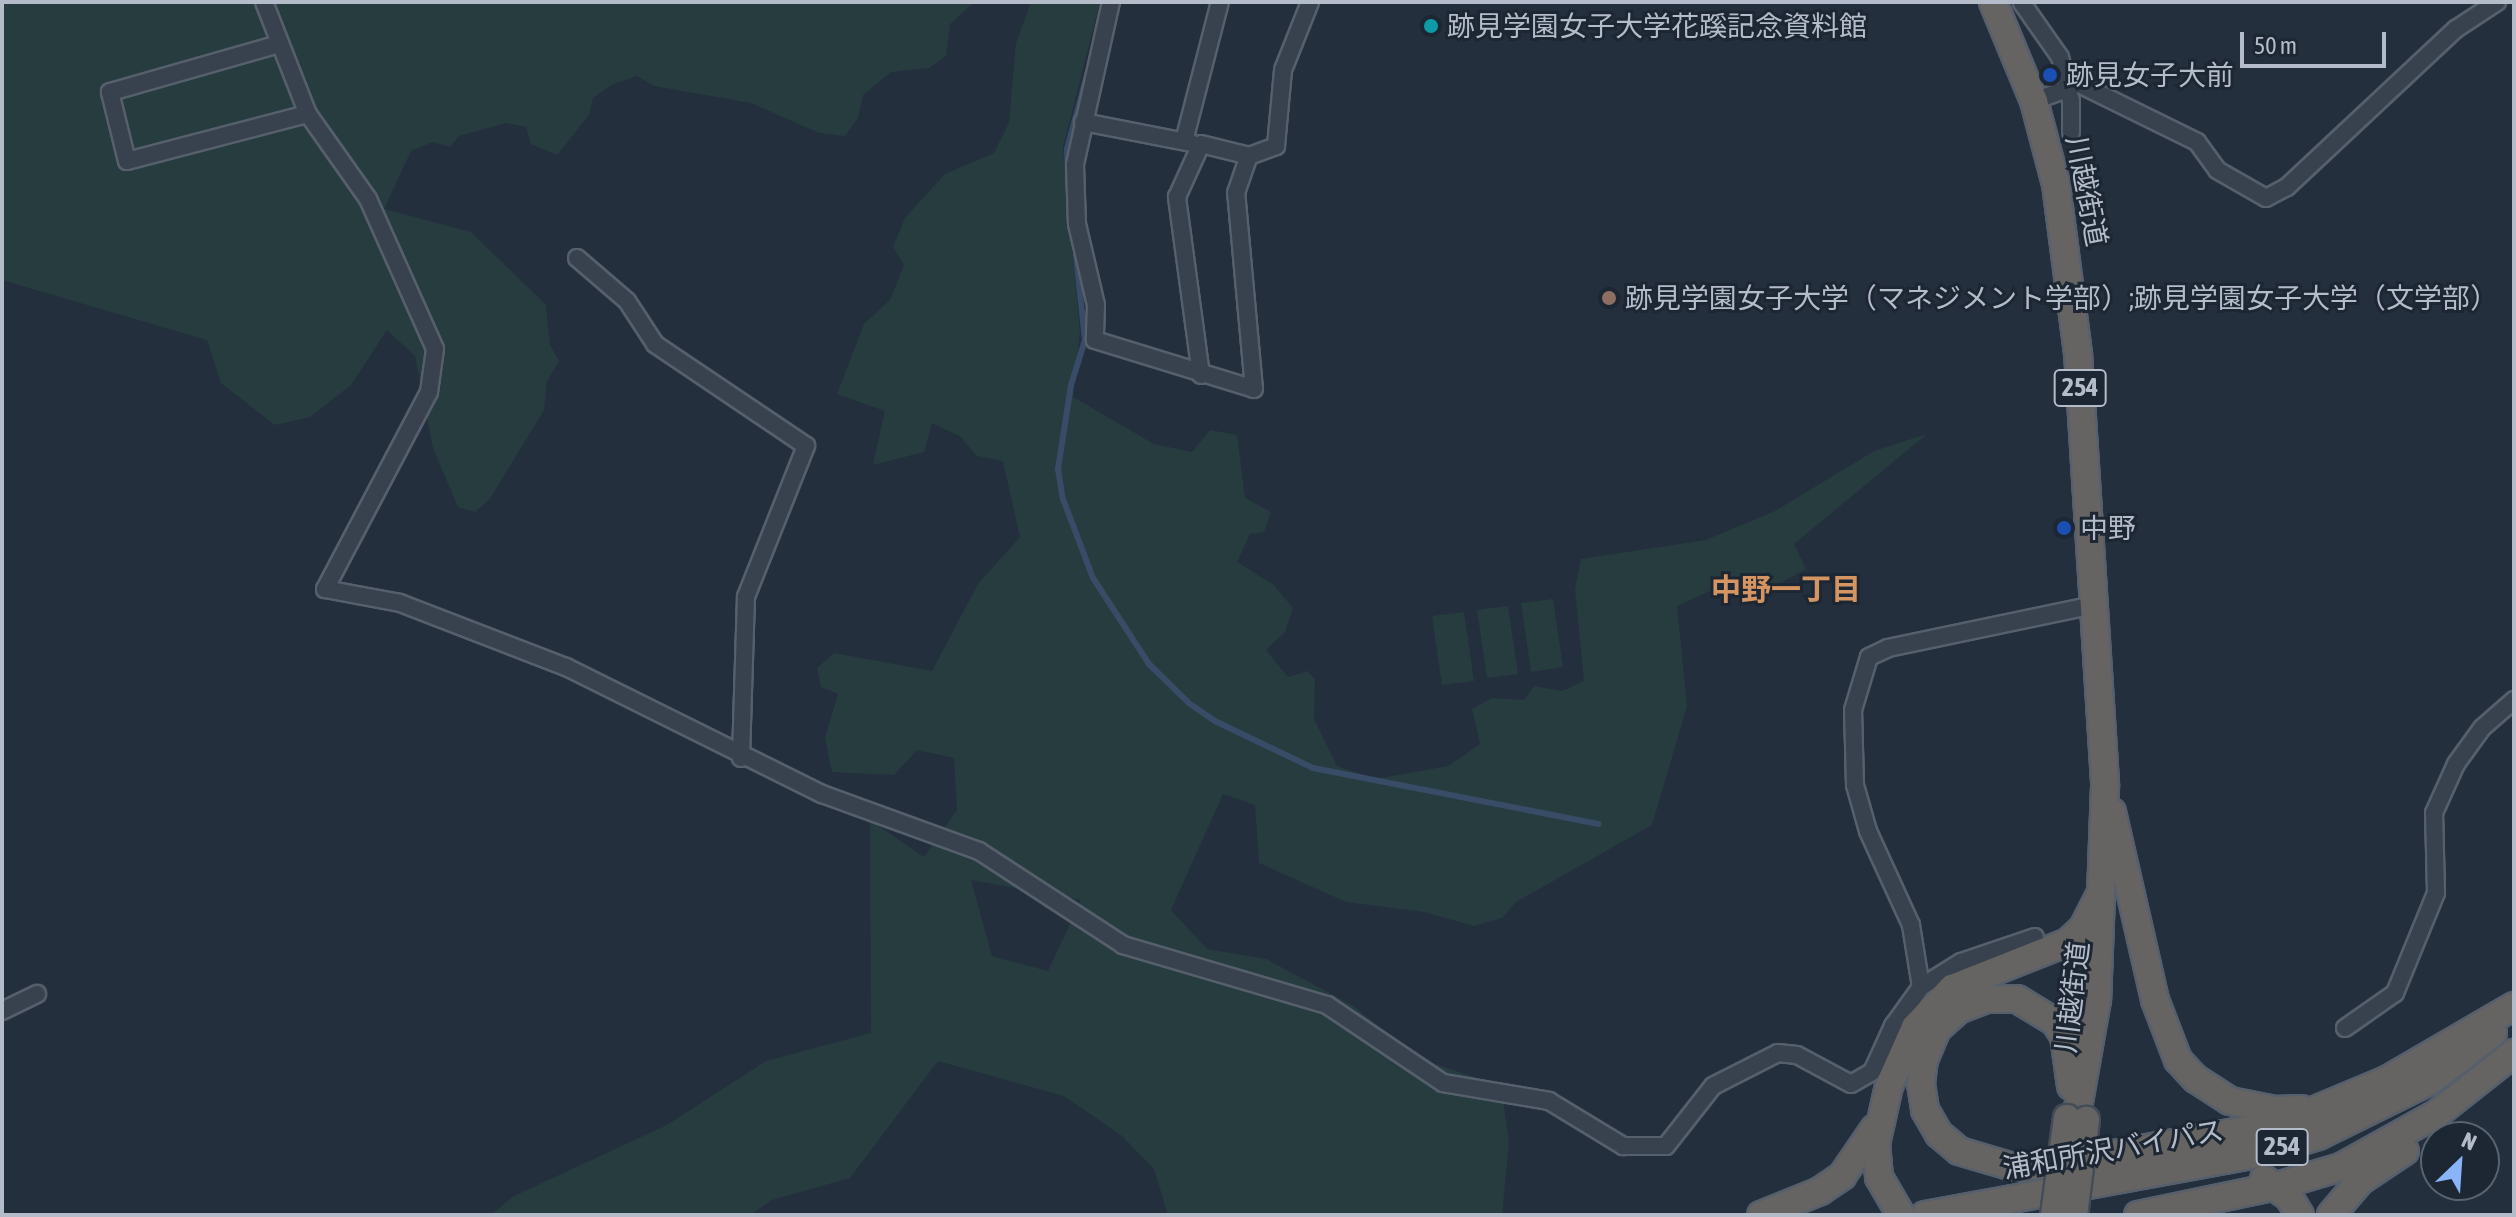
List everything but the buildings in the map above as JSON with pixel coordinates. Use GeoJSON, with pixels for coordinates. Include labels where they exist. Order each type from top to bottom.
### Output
{"type":"FeatureCollection","features":[{"type":"Feature","properties":{"kind":"highway","name":"川越街道"},"geometry":{"type":"LineString","coordinates":[[1993,2],[2006,27],[2034,101],[2056,184],[2072,285],[2108,797],[2111,955],[2076,1119],[2074,1215]]}},
{"type":"Feature","properties":{"kind":"highway","name":"川越街道"},"geometry":{"type":"LineString","coordinates":[[2063,1215],[2097,1000],[2108,797]]}},
{"type":"Feature","properties":{"kind":"highway"},"geometry":{"type":"LineString","coordinates":[[2108,797],[2155,1000],[2178,1060],[2196,1079],[2230,1101],[2275,1110],[2328,1104]]}},
{"type":"Feature","properties":{"kind":"highway"},"geometry":{"type":"LineString","coordinates":[[1901,1215],[1879,1177],[1880,1119],[1898,1060],[1934,1002],[1989,972],[2068,942],[2094,912],[2103,886]]}},
{"type":"Feature","properties":{"kind":"highway"},"geometry":{"type":"LineString","coordinates":[[2054,1215],[2076,1119],[2071,1057],[2055,1022],[2035,1006],[2017,999],[1986,999],[1958,1010],[1937,1029],[1924,1059],[1925,1110],[1939,1134],[1982,1162],[2013,1167],[2133,1153],[2263,1130],[2387,1080],[2514,1006]]}},
{"type":"Feature","properties":{"kind":"highway","name":"浦和所沢バイパス"},"geometry":{"type":"LineString","coordinates":[[1925,1215],[2257,1154],[2318,1136],[2432,1080],[2514,1015]]}},
{"type":"Feature","properties":{"kind":"highway","name":"254"},"geometry":{"type":"LineString","coordinates":[[2138,1215],[2277,1186],[2378,1149],[2438,1113],[2514,1053]]}},
{"type":"Feature","properties":{"kind":"highway"},"geometry":{"type":"LineString","coordinates":[[2331,1215],[2360,1181],[2514,1070]]}},
{"type":"Feature","properties":{"kind":"highway"},"geometry":{"type":"LineString","coordinates":[[1761,1215],[1820,1191],[1842,1176],[1880,1119]]}},
{"type":"Feature","properties":{"kind":"highway"},"geometry":{"type":"LineString","coordinates":[[2017,1199],[2082,1196],[2220,1170],[2240,1170],[2277,1186],[2300,1215]]}},
{"type":"Feature","properties":{"kind":"street"},"geometry":{"type":"LineString","coordinates":[[264,2],[308,114],[368,199],[419,306],[435,349],[436,371],[325,589],[400,603],[566,667],[741,758],[822,794],[968,846],[1123,945],[1327,1005],[1443,1083],[1549,1101],[1623,1146],[1666,1146],[1713,1086],[1778,1053],[1797,1055],[1851,1084],[1872,1072],[1900,1013],[1921,987],[1961,962],[2035,937]]}},
{"type":"Feature","properties":{"kind":"street"},"geometry":{"type":"LineString","coordinates":[[1111,2],[1075,165],[1077,224],[1096,305],[1095,340],[1254,389],[1236,193],[1249,156]]}},
{"type":"Feature","properties":{"kind":"street"},"geometry":{"type":"LineString","coordinates":[[1201,375],[1177,197],[1192,143],[1220,2]]}},
{"type":"Feature","properties":{"kind":"street"},"geometry":{"type":"LineString","coordinates":[[1083,122],[1249,156],[1276,146],[1283,70],[1309,2]]}},
{"type":"Feature","properties":{"kind":"street"},"geometry":{"type":"LineString","coordinates":[[2068,83],[2197,142],[2217,170],[2266,198],[2287,187],[2456,29],[2497,2]]}},
{"type":"Feature","properties":{"kind":"street"},"geometry":{"type":"LineString","coordinates":[[2006,27],[2022,3],[2060,57],[2068,83],[2071,132]]}},
{"type":"Feature","properties":{"kind":"street"},"geometry":{"type":"LineString","coordinates":[[279,44],[110,92],[127,161],[308,114]]}},
{"type":"Feature","properties":{"kind":"street"},"geometry":{"type":"LineString","coordinates":[[2034,101],[2068,83]]}},
{"type":"Feature","properties":{"kind":"street"},"geometry":{"type":"LineString","coordinates":[[577,258],[627,301],[655,344],[806,446],[746,597],[741,758]]}},
{"type":"Feature","properties":{"kind":"street"},"geometry":{"type":"LineString","coordinates":[[1921,987],[1911,925],[1868,831],[1855,785],[1853,710],[1869,657],[1888,648],[2093,605]]}},
{"type":"Feature","properties":{"kind":"street"},"geometry":{"type":"LineString","coordinates":[[2345,1028],[2395,993],[2436,893],[2434,813],[2473,740],[2514,700]]}},
{"type":"Feature","properties":{"kind":"street"},"geometry":{"type":"LineString","coordinates":[[2,1011],[37,994]]}},
{"type":"Feature","properties":{"kind":"green space"},"geometry":{"type":"Polygon","coordinates":[[[2,2],[974,2],[950,24],[946,56],[929,68],[891,72],[863,95],[858,118],[845,136],[819,133],[751,103],[654,86],[637,76],[613,84],[593,98],[589,115],[557,155],[531,144],[526,127],[506,123],[459,136],[450,147],[433,142],[411,151],[384,209],[471,232],[546,305],[550,345],[559,361],[547,381],[544,410],[489,500],[475,512],[458,507],[433,448],[415,356],[387,330],[351,385],[310,417],[275,425],[221,383],[207,340],[2,280],[2,2]]]}},
{"type":"Feature","properties":{"kind":"green space"},"geometry":{"type":"Polygon","coordinates":[[[1031,2],[1100,2],[1063,148],[1080,331],[1073,397],[1154,444],[1192,452],[1210,430],[1237,435],[1245,498],[1271,512],[1264,532],[1250,534],[1237,562],[1274,585],[1293,608],[1285,632],[1266,650],[1288,677],[1308,671],[1315,680],[1314,719],[1337,766],[1375,779],[1448,766],[1480,744],[1472,709],[1492,698],[1524,700],[1534,686],[1562,691],[1584,681],[1575,589],[1581,559],[1706,540],[1775,511],[1874,451],[1927,434],[1794,544],[1806,569],[1765,591],[1748,593],[1723,585],[1677,606],[1687,706],[1652,825],[1516,902],[1502,918],[1474,926],[1424,912],[1346,902],[1259,863],[1255,805],[1223,794],[1171,910],[1207,949],[1266,959],[1352,1005],[1420,1059],[1501,1086],[1509,1142],[1502,1215],[1168,1215],[1154,1169],[1122,1136],[1064,1096],[938,1061],[850,1178],[772,1200],[750,1215],[491,1215],[514,1196],[667,1125],[766,1061],[871,1033],[870,820],[924,857],[957,810],[954,758],[917,750],[894,775],[832,772],[825,738],[838,694],[821,687],[817,668],[834,653],[932,671],[978,584],[1020,537],[1003,461],[977,456],[960,436],[932,423],[924,452],[873,465],[885,411],[837,394],[864,324],[890,300],[904,265],[893,247],[905,218],[945,174],[994,153],[1009,123],[1016,43],[1031,2]],[[971,880],[992,956],[1048,971],[1081,900],[971,880]]]}},
{"type":"Feature","properties":{"kind":"green space"},"geometry":{"type":"Polygon","coordinates":[[[1553,599],[1563,667],[1531,672],[1521,603],[1553,599]]]}},
{"type":"Feature","properties":{"kind":"green space"},"geometry":{"type":"Polygon","coordinates":[[[1508,606],[1518,674],[1487,678],[1477,610],[1508,606]]]}},
{"type":"Feature","properties":{"kind":"green space"},"geometry":{"type":"Polygon","coordinates":[[[1464,612],[1474,681],[1442,685],[1432,616],[1464,612]]]}},
{"type":"Feature","properties":{"kind":"waterway"},"geometry":{"type":"LineString","coordinates":[[1070,225],[1067,149],[1088,71]]}},
{"type":"Feature","properties":{"kind":"waterway"},"geometry":{"type":"LineString","coordinates":[[1076,255],[1085,340],[1071,385],[1058,469],[1063,499],[1093,578],[1149,664],[1190,704],[1217,722],[1313,768],[1599,824]]}},
{"type":"Feature","properties":{"kind":"place","name":"跡見学園女子大学花蹊記念資料館"},"geometry":{"type":"Point","coordinates":[1431,26]}},
{"type":"Feature","properties":{"kind":"place","name":"跡見女子大前"},"geometry":{"type":"Point","coordinates":[2050,75]}},
{"type":"Feature","properties":{"kind":"place","name":"跡見学園女子大学（マネジメント学部）;跡見学園女子大学（文学部）"},"geometry":{"type":"Point","coordinates":[1609,298]}},
{"type":"Feature","properties":{"kind":"place","name":"中野"},"geometry":{"type":"Point","coordinates":[2064,528]}},
{"type":"Feature","properties":{"kind":"district","name":"中野一丁目"},"geometry":{"type":"Point","coordinates":[1786,589]}}]}
